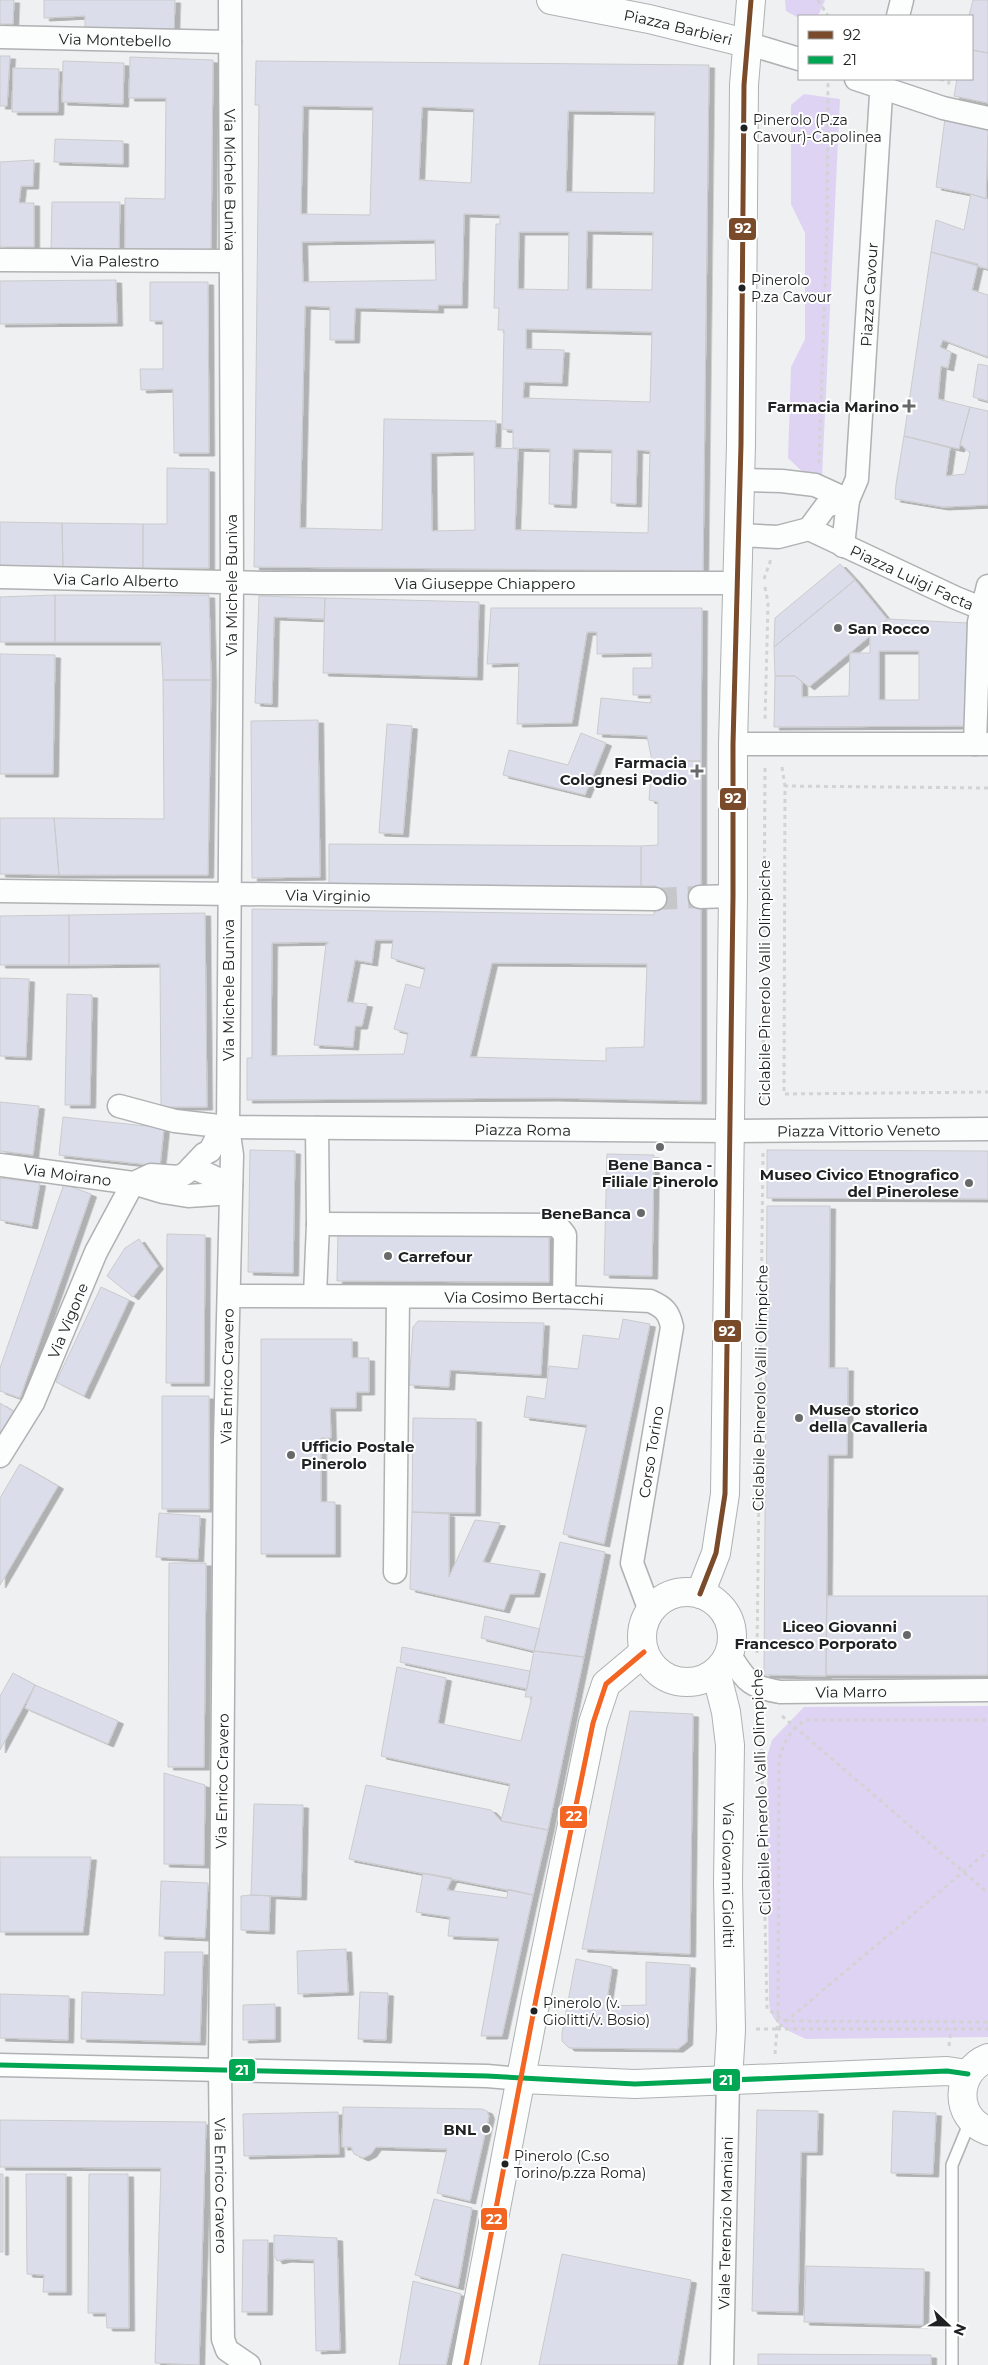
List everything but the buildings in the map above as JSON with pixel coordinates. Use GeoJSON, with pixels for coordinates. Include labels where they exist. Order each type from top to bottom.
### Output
{"type":"FeatureCollection","features":[{"type":"Feature","properties":{"kind":"main road","name":"Piazza Barbieri"},"geometry":{"type":"LineString","coordinates":[[551,0],[656,10],[746,43]]}},
{"type":"Feature","properties":{"kind":"main road"},"geometry":{"type":"LineString","coordinates":[[700,1594],[716,1553],[725,1494],[733,896],[733,744],[740,480],[743,94],[751,0]]}},
{"type":"Feature","properties":{"kind":"main road"},"geometry":{"type":"LineString","coordinates":[[686,1592],[700,1594],[714,1601],[724,1611],[730,1625],[732,1640],[723,1663],[704,1680],[689,1683],[675,1682],[662,1675],[650,1665],[644,1652],[641,1638],[643,1624],[650,1611],[660,1601],[672,1594],[686,1592]]}},
{"type":"Feature","properties":{"kind":"main road"},"geometry":{"type":"LineString","coordinates":[[466,2365],[592,1723],[606,1684],[644,1652]]}},
{"type":"Feature","properties":{"kind":"main road","name":"Via Giovanni Giolitti"},"geometry":{"type":"LineString","coordinates":[[723,1663],[730,1745],[728,1883],[731,2030],[728,2081]]}},
{"type":"Feature","properties":{"kind":"main road"},"geometry":{"type":"LineString","coordinates":[[521,2079],[635,2084],[947,2071],[978,2066]]}},
{"type":"Feature","properties":{"kind":"main road"},"geometry":{"type":"LineString","coordinates":[[978,2066],[963,2085],[962,2097],[964,2109],[979,2125]]}},
{"type":"Feature","properties":{"kind":"street"},"geometry":{"type":"LineString","coordinates":[[230,0],[230,42]]}},
{"type":"Feature","properties":{"kind":"street"},"geometry":{"type":"LineString","coordinates":[[898,15],[902,0]]}},
{"type":"Feature","properties":{"kind":"street","name":"Via Montebello"},"geometry":{"type":"LineString","coordinates":[[0,37],[230,42]]}},
{"type":"Feature","properties":{"kind":"street","name":"Via Michele Buniva"},"geometry":{"type":"LineString","coordinates":[[230,42],[229,261],[232,582],[228,1127],[232,1155],[231,1185]]}},
{"type":"Feature","properties":{"kind":"street"},"geometry":{"type":"LineString","coordinates":[[746,43],[798,59]]}},
{"type":"Feature","properties":{"kind":"street"},"geometry":{"type":"LineString","coordinates":[[862,80],[881,83],[944,108],[988,118]]}},
{"type":"Feature","properties":{"kind":"street","name":"Piazza Cavour"},"geometry":{"type":"LineString","coordinates":[[848,500],[857,479],[881,83]]}},
{"type":"Feature","properties":{"kind":"street","name":"Via Palestro"},"geometry":{"type":"LineString","coordinates":[[0,260],[229,261]]}},
{"type":"Feature","properties":{"kind":"street"},"geometry":{"type":"LineString","coordinates":[[740,480],[782,481],[814,485],[848,500]]}},
{"type":"Feature","properties":{"kind":"street"},"geometry":{"type":"LineString","coordinates":[[738,535],[778,536],[802,531],[826,506],[848,500]]}},
{"type":"Feature","properties":{"kind":"street","name":"Piazza Luigi Facta"},"geometry":{"type":"LineString","coordinates":[[843,546],[848,500]]}},
{"type":"Feature","properties":{"kind":"street","name":"Piazza Luigi Facta"},"geometry":{"type":"LineString","coordinates":[[802,531],[843,546],[984,608]]}},
{"type":"Feature","properties":{"kind":"street","name":"Via Carlo Alberto"},"geometry":{"type":"LineString","coordinates":[[0,577],[232,582]]}},
{"type":"Feature","properties":{"kind":"street","name":"Via Giuseppe Chiappero"},"geometry":{"type":"LineString","coordinates":[[232,582],[737,583]]}},
{"type":"Feature","properties":{"kind":"street"},"geometry":{"type":"LineString","coordinates":[[733,744],[765,746],[982,744],[984,608],[988,586]]}},
{"type":"Feature","properties":{"kind":"street","name":"Via Virginio"},"geometry":{"type":"LineString","coordinates":[[0,891],[655,899]]}},
{"type":"Feature","properties":{"kind":"street"},"geometry":{"type":"LineString","coordinates":[[700,897],[733,896]]}},
{"type":"Feature","properties":{"kind":"street"},"geometry":{"type":"LineString","coordinates":[[119,1106],[175,1121],[228,1127]]}},
{"type":"Feature","properties":{"kind":"street","name":"Piazza Roma"},"geometry":{"type":"LineString","coordinates":[[228,1127],[730,1131]]}},
{"type":"Feature","properties":{"kind":"street","name":"Via Moirano"},"geometry":{"type":"LineString","coordinates":[[133,1183],[151,1176],[179,1177],[204,1154],[210,1151],[220,1131],[228,1127]]}},
{"type":"Feature","properties":{"kind":"street"},"geometry":{"type":"LineString","coordinates":[[315,1295],[318,1224],[317,1128]]}},
{"type":"Feature","properties":{"kind":"street","name":"Piazza Vittorio Veneto"},"geometry":{"type":"LineString","coordinates":[[730,1131],[988,1129]]}},
{"type":"Feature","properties":{"kind":"street","name":"Via Moirano"},"geometry":{"type":"LineString","coordinates":[[0,1165],[133,1183],[163,1192],[188,1196],[218,1194],[231,1185]]}},
{"type":"Feature","properties":{"kind":"street"},"geometry":{"type":"LineString","coordinates":[[192,1167],[231,1185]]}},
{"type":"Feature","properties":{"kind":"street","name":"Via Vigone"},"geometry":{"type":"LineString","coordinates":[[0,1456],[33,1403],[96,1252],[133,1183]]}},
{"type":"Feature","properties":{"kind":"street","name":"Via Enrico Cravero"},"geometry":{"type":"LineString","coordinates":[[231,1185],[225,1441],[220,2069],[223,2339],[227,2350],[249,2365]]}},
{"type":"Feature","properties":{"kind":"street"},"geometry":{"type":"LineString","coordinates":[[318,1224],[557,1225],[565,1235],[564,1297]]}},
{"type":"Feature","properties":{"kind":"street","name":"Via Cosimo Bertacchi"},"geometry":{"type":"LineString","coordinates":[[228,1296],[564,1297],[650,1301]]}},
{"type":"Feature","properties":{"kind":"street"},"geometry":{"type":"LineString","coordinates":[[395,1572],[398,1297]]}},
{"type":"Feature","properties":{"kind":"street","name":"Corso Torino"},"geometry":{"type":"LineString","coordinates":[[650,1301],[662,1306],[667,1311],[672,1327],[632,1563],[650,1611]]}},
{"type":"Feature","properties":{"kind":"street"},"geometry":{"type":"LineString","coordinates":[[723,1663],[757,1688]]}},
{"type":"Feature","properties":{"kind":"street","name":"Via Marro"},"geometry":{"type":"LineString","coordinates":[[757,1688],[790,1692],[988,1690]]}},
{"type":"Feature","properties":{"kind":"street"},"geometry":{"type":"LineString","coordinates":[[0,2065],[487,2076],[521,2079]]}},
{"type":"Feature","properties":{"kind":"street","name":"Viale Terenzio Mamiani"},"geometry":{"type":"LineString","coordinates":[[722,2365],[728,2081]]}},
{"type":"Feature","properties":{"kind":"lane"},"geometry":{"type":"LineString","coordinates":[[952,2365],[952,2165],[979,2125]]}},
{"type":"Feature","properties":{"kind":"path"},"geometry":{"type":"LineString","coordinates":[[818,0],[827,15]]}},
{"type":"Feature","properties":{"kind":"path"},"geometry":{"type":"LineString","coordinates":[[814,485],[818,465],[827,226],[828,80]]}},
{"type":"Feature","properties":{"kind":"path","name":"Ciclabile Pinerolo Valli Olimpiche"},"geometry":{"type":"LineString","coordinates":[[778,2017],[767,2009],[761,1730],[757,1688],[764,1131],[765,746],[768,603],[764,582],[774,547],[802,531]]}},
{"type":"Feature","properties":{"kind":"path"},"geometry":{"type":"LineString","coordinates":[[988,788],[785,786],[784,1094],[988,1092]]}},
{"type":"Feature","properties":{"kind":"path"},"geometry":{"type":"LineString","coordinates":[[726,1712],[768,1711]]}},
{"type":"Feature","properties":{"kind":"path"},"geometry":{"type":"LineString","coordinates":[[777,1711],[988,1893]]}},
{"type":"Feature","properties":{"kind":"path"},"geometry":{"type":"LineString","coordinates":[[776,2029],[778,2017],[778,1762],[783,1743],[795,1727],[806,1720],[988,1720]]}},
{"type":"Feature","properties":{"kind":"path"},"geometry":{"type":"LineString","coordinates":[[776,2029],[988,1851]]}},
{"type":"Feature","properties":{"kind":"path"},"geometry":{"type":"LineString","coordinates":[[778,2017],[786,2021],[988,2022]]}},
{"type":"Feature","properties":{"kind":"path"},"geometry":{"type":"LineString","coordinates":[[731,2030],[988,2030]]}},
{"type":"Feature","properties":{"kind":"shaded area"},"geometry":{"type":"Polygon","coordinates":[[[785,0],[825,0],[818,15],[798,15],[798,17],[786,11],[785,0]]]}},
{"type":"Feature","properties":{"kind":"shaded area"},"geometry":{"type":"Polygon","coordinates":[[[804,94],[840,99],[822,477],[807,476],[788,458],[791,367],[805,339],[805,233],[791,204],[791,105],[804,94]]]}},
{"type":"Feature","properties":{"kind":"shaded area"},"geometry":{"type":"Polygon","coordinates":[[[988,1706],[988,2037],[806,2039],[781,2026],[773,2016],[769,2001],[767,1757],[772,1740],[804,1707],[988,1706]]]}},
{"type":"Feature","properties":{"kind":"tunnel"},"geometry":{"type":"LineString","coordinates":[[655,899],[700,897]]}},
{"type":"Feature","properties":{"kind":"transit line","name":"92"},"geometry":{"type":"LineString","coordinates":[[700,1594],[716,1553],[725,1494],[733,896],[733,744],[741,444],[744,85],[751,0]]}},
{"type":"Feature","properties":{"kind":"transit line","name":"22"},"geometry":{"type":"LineString","coordinates":[[466,2365],[536,1999],[593,1723],[606,1684],[644,1652]]}},
{"type":"Feature","properties":{"kind":"transit line","name":"21"},"geometry":{"type":"LineString","coordinates":[[0,2065],[487,2076],[635,2084],[947,2071],[968,2074]]}},
{"type":"Feature","properties":{"kind":"place","name":"Pinerolo (P.za Cavour)-Capolinea"},"geometry":{"type":"Point","coordinates":[744,128]}},
{"type":"Feature","properties":{"kind":"place","name":"Pinerolo P.za Cavour"},"geometry":{"type":"Point","coordinates":[742,288]}},
{"type":"Feature","properties":{"kind":"place","name":"Farmacia Marino"},"geometry":{"type":"Point","coordinates":[909,406]}},
{"type":"Feature","properties":{"kind":"place","name":"San Rocco"},"geometry":{"type":"Point","coordinates":[838,628]}},
{"type":"Feature","properties":{"kind":"place","name":"Farmacia Colognesi Podio"},"geometry":{"type":"Point","coordinates":[697,771]}},
{"type":"Feature","properties":{"kind":"place","name":"Bene Banca - Filiale Pinerolo"},"geometry":{"type":"Point","coordinates":[660,1147]}},
{"type":"Feature","properties":{"kind":"place","name":"Museo Civico Etnografico del Pinerolese"},"geometry":{"type":"Point","coordinates":[969,1183]}},
{"type":"Feature","properties":{"kind":"place","name":"BeneBanca"},"geometry":{"type":"Point","coordinates":[641,1213]}},
{"type":"Feature","properties":{"kind":"place","name":"Carrefour"},"geometry":{"type":"Point","coordinates":[388,1256]}},
{"type":"Feature","properties":{"kind":"place","name":"Museo storico della Cavalleria"},"geometry":{"type":"Point","coordinates":[799,1418]}},
{"type":"Feature","properties":{"kind":"place","name":"Ufficio Postale Pinerolo"},"geometry":{"type":"Point","coordinates":[291,1455]}},
{"type":"Feature","properties":{"kind":"place","name":"Liceo Giovanni Francesco Porporato"},"geometry":{"type":"Point","coordinates":[907,1635]}},
{"type":"Feature","properties":{"kind":"place","name":"Pinerolo (v. Giolitti/v. Bosio)"},"geometry":{"type":"Point","coordinates":[534,2011]}},
{"type":"Feature","properties":{"kind":"place","name":"BNL"},"geometry":{"type":"Point","coordinates":[486,2129]}},
{"type":"Feature","properties":{"kind":"place","name":"Pinerolo (C.so Torino/p.zza Roma)"},"geometry":{"type":"Point","coordinates":[505,2164]}}]}
